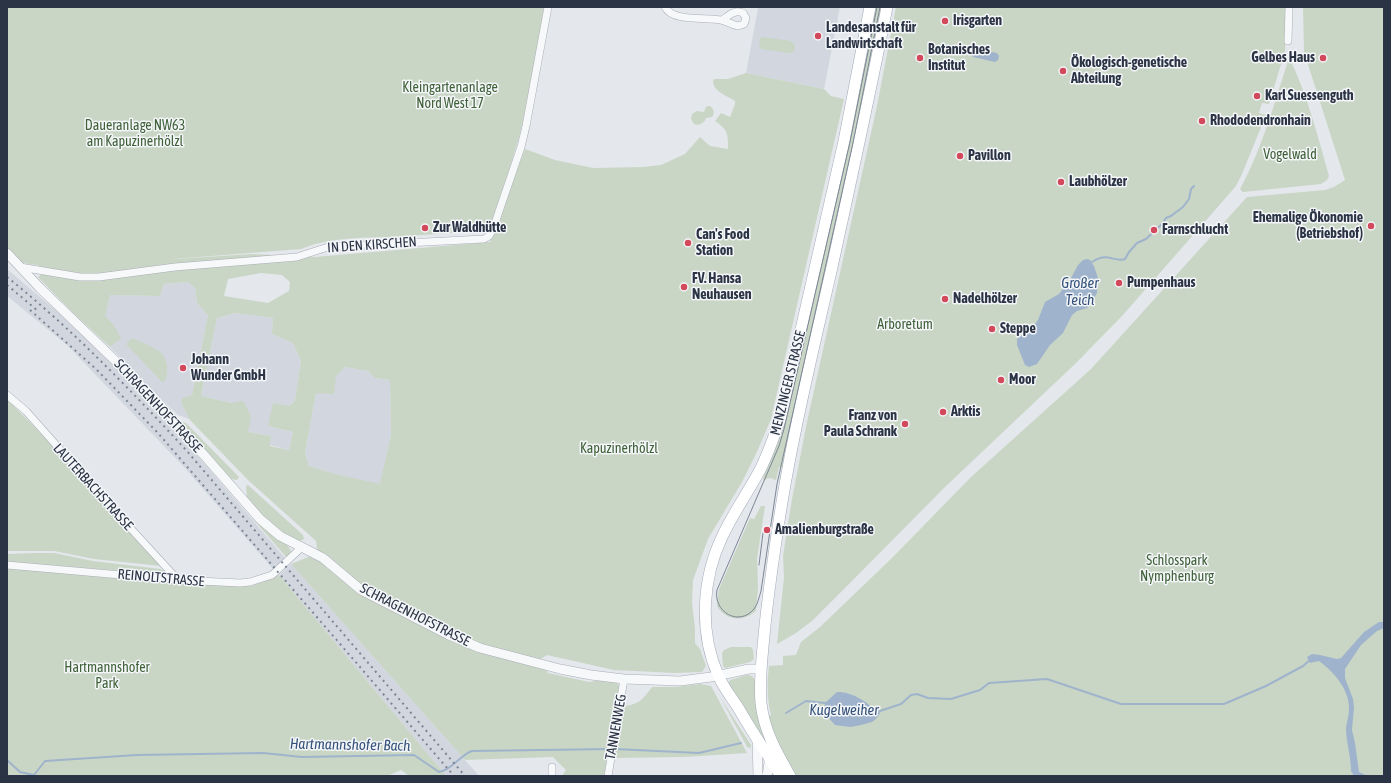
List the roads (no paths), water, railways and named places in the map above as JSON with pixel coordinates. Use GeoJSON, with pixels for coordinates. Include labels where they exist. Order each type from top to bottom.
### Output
{"type":"FeatureCollection","features":[{"type":"Feature","properties":{"kind":"main road","name":"MENZINGER STRASSE"},"geometry":{"type":"LineString","coordinates":[[778,772],[718,676],[710,651],[705,599],[709,573],[717,548],[731,519],[770,449],[781,417],[844,141],[870,7]]}},
{"type":"Feature","properties":{"kind":"main road","name":"MENZINGER STRASSE"},"geometry":{"type":"LineString","coordinates":[[771,740],[763,718],[761,705],[761,669],[770,583],[786,477],[801,402],[853,173],[887,7]]}},
{"type":"Feature","properties":{"kind":"main road"},"geometry":{"type":"LineString","coordinates":[[771,740],[790,776]]}},
{"type":"Feature","properties":{"kind":"street","name":"IN DEN KIRSCHEN"},"geometry":{"type":"LineString","coordinates":[[20,267],[80,278],[99,277],[176,266],[297,257],[328,247],[484,239],[489,236],[493,229],[521,146],[548,7]]}},
{"type":"Feature","properties":{"kind":"street"},"geometry":{"type":"LineString","coordinates":[[665,7],[667,11],[676,16],[722,20]]}},
{"type":"Feature","properties":{"kind":"street"},"geometry":{"type":"LineString","coordinates":[[1288,41],[1289,7]]}},
{"type":"Feature","properties":{"kind":"street","name":"SCHRAGENHOFSTRASSE"},"geometry":{"type":"LineString","coordinates":[[7,253],[40,288],[154,398],[260,519],[280,536],[323,558],[362,590],[449,635],[480,648],[560,669],[624,679],[680,681],[718,676],[749,668],[761,669]]}},
{"type":"Feature","properties":{"kind":"street","name":"LAUTERBACHSTRASSE"},"geometry":{"type":"LineString","coordinates":[[7,395],[26,411],[178,580]]}},
{"type":"Feature","properties":{"kind":"street","name":"REINOLTSTRASSE"},"geometry":{"type":"LineString","coordinates":[[7,565],[178,580],[224,583],[250,582],[272,575],[302,547]]}},
{"type":"Feature","properties":{"kind":"street","name":"TANNENWEG"},"geometry":{"type":"LineString","coordinates":[[608,776],[624,679]]}},
{"type":"Feature","properties":{"kind":"street","name":"MENZINGER STRASSE"},"geometry":{"type":"LineString","coordinates":[[756,738],[758,776]]}},
{"type":"Feature","properties":{"kind":"street","name":"MENZINGER STRASSE"},"geometry":{"type":"LineString","coordinates":[[767,776],[771,740]]}},
{"type":"Feature","properties":{"kind":"street"},"geometry":{"type":"LineString","coordinates":[[552,767],[552,776]]}},
{"type":"Feature","properties":{"kind":"water"},"geometry":{"type":"Polygon","coordinates":[[[975,49],[997,53],[999,56],[998,60],[995,62],[973,57],[971,54],[975,49]]]}},
{"type":"Feature","properties":{"kind":"water","name":"Großer Teich"},"geometry":{"type":"Polygon","coordinates":[[[1083,260],[1090,260],[1094,266],[1098,278],[1097,293],[1092,302],[1087,308],[1077,311],[1072,315],[1063,333],[1050,345],[1037,364],[1029,367],[1025,365],[1017,345],[1017,339],[1032,328],[1038,320],[1045,302],[1059,294],[1071,278],[1078,265],[1083,260]]]}},
{"type":"Feature","properties":{"kind":"water"},"geometry":{"type":"Polygon","coordinates":[[[1379,622],[1384,622],[1384,628],[1377,631],[1361,645],[1345,669],[1345,678],[1353,699],[1354,707],[1352,730],[1359,772],[1367,776],[1354,776],[1351,771],[1346,731],[1349,715],[1349,702],[1347,695],[1340,682],[1330,670],[1319,661],[1310,663],[1307,657],[1312,654],[1337,659],[1341,658],[1364,632],[1379,622]]]}},
{"type":"Feature","properties":{"kind":"water","name":"Kugelweiher"},"geometry":{"type":"Polygon","coordinates":[[[837,692],[846,693],[856,697],[866,702],[872,708],[878,709],[880,713],[872,722],[861,725],[850,727],[835,725],[824,713],[825,703],[837,692]]]}},
{"type":"Feature","properties":{"kind":"waterway"},"geometry":{"type":"LineString","coordinates":[[1092,262],[1102,257],[1117,260],[1125,259],[1137,243],[1146,239],[1163,223],[1166,218],[1183,207],[1189,199],[1191,189],[1194,186]]}},
{"type":"Feature","properties":{"kind":"waterway"},"geometry":{"type":"LineString","coordinates":[[880,711],[901,704],[911,695],[917,694],[928,698],[951,699],[980,690],[989,683],[1047,679],[1121,704],[1224,704],[1266,686],[1303,666],[1310,660]]}},
{"type":"Feature","properties":{"kind":"waterway","name":"Hartmannshofer Bach"},"geometry":{"type":"LineString","coordinates":[[786,713],[806,701],[825,703]]}},
{"type":"Feature","properties":{"kind":"waterway","name":"Hartmannshofer Bach"},"geometry":{"type":"LineString","coordinates":[[615,749],[699,753],[741,743]]}},
{"type":"Feature","properties":{"kind":"waterway","name":"Hartmannshofer Bach"},"geometry":{"type":"LineString","coordinates":[[7,760],[20,772],[34,775],[45,761],[137,755],[263,753],[302,757],[414,755],[439,772],[444,771],[472,751],[611,749]]}},
{"type":"Feature","properties":{"kind":"tram line"},"geometry":{"type":"LineString","coordinates":[[877,7],[850,142],[784,429],[779,446],[717,590],[719,605],[728,614],[735,617],[741,617],[754,609],[761,591],[777,484],[853,143],[880,7]]}},
{"type":"Feature","properties":{"kind":"tram line"},"geometry":{"type":"LineString","coordinates":[[759,565],[763,533]]}},
{"type":"Feature","properties":{"kind":"railway"},"geometry":{"type":"LineString","coordinates":[[7,277],[55,317],[100,360],[186,450],[465,776]]}},
{"type":"Feature","properties":{"kind":"railway"},"geometry":{"type":"LineString","coordinates":[[7,285],[38,311]]}},
{"type":"Feature","properties":{"kind":"railway"},"geometry":{"type":"LineString","coordinates":[[30,310],[97,370],[158,433],[454,776]]}},
{"type":"Feature","properties":{"kind":"place","name":"Irisgarten"},"geometry":{"type":"Point","coordinates":[945,21]}},
{"type":"Feature","properties":{"kind":"place","name":"Landesanstalt für Landwirtschaft"},"geometry":{"type":"Point","coordinates":[818,36]}},
{"type":"Feature","properties":{"kind":"place","name":"Botanisches Institut"},"geometry":{"type":"Point","coordinates":[920,58]}},
{"type":"Feature","properties":{"kind":"place","name":"Gelbes Haus"},"geometry":{"type":"Point","coordinates":[1323,58]}},
{"type":"Feature","properties":{"kind":"place","name":"Ökologisch-genetische Abteilung"},"geometry":{"type":"Point","coordinates":[1063,71]}},
{"type":"Feature","properties":{"kind":"place","name":"Karl Suessenguth"},"geometry":{"type":"Point","coordinates":[1257,96]}},
{"type":"Feature","properties":{"kind":"place","name":"Rhododendronhain"},"geometry":{"type":"Point","coordinates":[1202,121]}},
{"type":"Feature","properties":{"kind":"place","name":"Pavillon"},"geometry":{"type":"Point","coordinates":[960,156]}},
{"type":"Feature","properties":{"kind":"place","name":"Laubhölzer"},"geometry":{"type":"Point","coordinates":[1061,182]}},
{"type":"Feature","properties":{"kind":"place","name":"Ehemalige Ökonomie (Betriebshof)"},"geometry":{"type":"Point","coordinates":[1371,226]}},
{"type":"Feature","properties":{"kind":"place","name":"Zur Waldhütte"},"geometry":{"type":"Point","coordinates":[425,228]}},
{"type":"Feature","properties":{"kind":"place","name":"Farnschlucht"},"geometry":{"type":"Point","coordinates":[1154,230]}},
{"type":"Feature","properties":{"kind":"place","name":"Can's Food Station"},"geometry":{"type":"Point","coordinates":[688,243]}},
{"type":"Feature","properties":{"kind":"place","name":"Pumpenhaus"},"geometry":{"type":"Point","coordinates":[1119,283]}},
{"type":"Feature","properties":{"kind":"place","name":"FV. Hansa Neuhausen"},"geometry":{"type":"Point","coordinates":[684,287]}},
{"type":"Feature","properties":{"kind":"place","name":"Nadelhölzer"},"geometry":{"type":"Point","coordinates":[945,299]}},
{"type":"Feature","properties":{"kind":"place","name":"Steppe"},"geometry":{"type":"Point","coordinates":[992,329]}},
{"type":"Feature","properties":{"kind":"place","name":"Johann Wunder GmbH"},"geometry":{"type":"Point","coordinates":[183,368]}},
{"type":"Feature","properties":{"kind":"place","name":"Moor"},"geometry":{"type":"Point","coordinates":[1001,380]}},
{"type":"Feature","properties":{"kind":"place","name":"Arktis"},"geometry":{"type":"Point","coordinates":[943,412]}},
{"type":"Feature","properties":{"kind":"place","name":"Franz von Paula Schrank"},"geometry":{"type":"Point","coordinates":[905,424]}},
{"type":"Feature","properties":{"kind":"place","name":"Amalienburgstraße"},"geometry":{"type":"Point","coordinates":[767,530]}},
{"type":"Feature","properties":{"kind":"park label","name":"Kleingartenanlage Nord West 17"},"geometry":{"type":"Point","coordinates":[450,96]}},
{"type":"Feature","properties":{"kind":"park label","name":"Daueranlage NW63 am Kapuzinerhölzl"},"geometry":{"type":"Point","coordinates":[135,134]}},
{"type":"Feature","properties":{"kind":"park label","name":"Vogelwald"},"geometry":{"type":"Point","coordinates":[1290,155]}},
{"type":"Feature","properties":{"kind":"park label","name":"Arboretum"},"geometry":{"type":"Point","coordinates":[905,325]}},
{"type":"Feature","properties":{"kind":"park label","name":"Kapuzinerhölzl"},"geometry":{"type":"Point","coordinates":[619,449]}},
{"type":"Feature","properties":{"kind":"park label","name":"Schlosspark Nymphenburg"},"geometry":{"type":"Point","coordinates":[1177,570]}},
{"type":"Feature","properties":{"kind":"park label","name":"Hartmannshofer Park"},"geometry":{"type":"Point","coordinates":[107,676]}}]}
